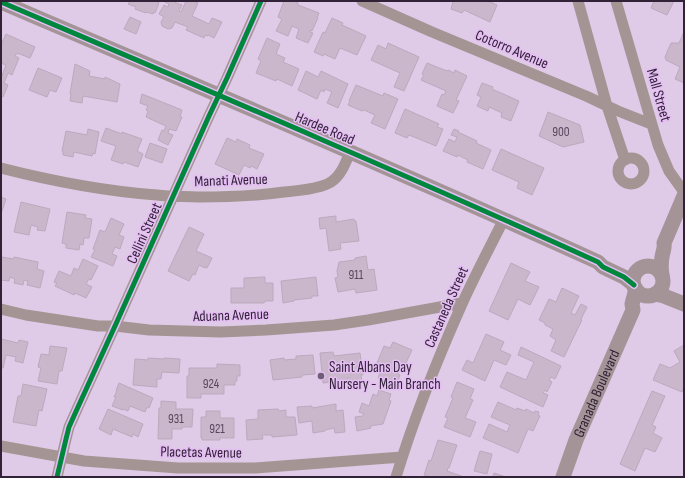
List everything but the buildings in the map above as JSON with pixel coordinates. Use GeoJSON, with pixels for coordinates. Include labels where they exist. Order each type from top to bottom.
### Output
{"type":"FeatureCollection","features":[{"type":"Feature","properties":{"kind":"street","name":"Cellini Street"},"geometry":{"type":"LineString","coordinates":[[57,477],[69,427],[261,1]]}},
{"type":"Feature","properties":{"kind":"street","name":"Cotorro Avenue"},"geometry":{"type":"LineString","coordinates":[[362,1],[651,124]]}},
{"type":"Feature","properties":{"kind":"street"},"geometry":{"type":"LineString","coordinates":[[578,1],[607,106],[625,160]]}},
{"type":"Feature","properties":{"kind":"street","name":"Mall Street"},"geometry":{"type":"LineString","coordinates":[[616,1],[658,145],[669,171],[684,192]]}},
{"type":"Feature","properties":{"kind":"street","name":"Hardee Road"},"geometry":{"type":"LineString","coordinates":[[1,2],[504,219],[598,262],[606,261],[628,269],[643,283],[664,296],[684,304]]}},
{"type":"Feature","properties":{"kind":"street","name":"Manati Avenue"},"geometry":{"type":"LineString","coordinates":[[1,168],[86,187],[141,194],[173,196],[243,196],[284,192],[319,187],[328,184],[336,179],[350,152]]}},
{"type":"Feature","properties":{"kind":"street","name":"Granada Boulevard"},"geometry":{"type":"LineString","coordinates":[[662,277],[661,266],[664,242],[684,196]]}},
{"type":"Feature","properties":{"kind":"street","name":"Castaneda Street"},"geometry":{"type":"LineString","coordinates":[[396,477],[418,409],[462,303],[504,219]]}},
{"type":"Feature","properties":{"kind":"street","name":"Granada Boulevard"},"geometry":{"type":"LineString","coordinates":[[563,477],[576,440],[633,310],[632,304],[643,283],[651,260],[658,246],[664,242]]}},
{"type":"Feature","properties":{"kind":"street"},"geometry":{"type":"LineString","coordinates":[[662,277],[661,289],[643,283],[651,266],[659,271],[672,290],[684,298]]}},
{"type":"Feature","properties":{"kind":"street","name":"Aduana Avenue"},"geometry":{"type":"LineString","coordinates":[[1,309],[26,315],[98,326],[192,332],[302,328],[368,320],[462,303]]}},
{"type":"Feature","properties":{"kind":"street","name":"Placetas Avenue"},"geometry":{"type":"LineString","coordinates":[[1,446],[84,461],[178,468],[255,468],[402,457]]}},
{"type":"Feature","properties":{"kind":"cycle path"},"geometry":{"type":"LineString","coordinates":[[57,477],[69,427],[261,1]]}},
{"type":"Feature","properties":{"kind":"cycle path"},"geometry":{"type":"LineString","coordinates":[[1,2],[524,228],[598,262],[603,267],[624,277],[634,285]]}},
{"type":"Feature","properties":{"kind":"place","name":"Saint Albans Day Nursery - Main Branch"},"geometry":{"type":"Point","coordinates":[321,376]}}]}
